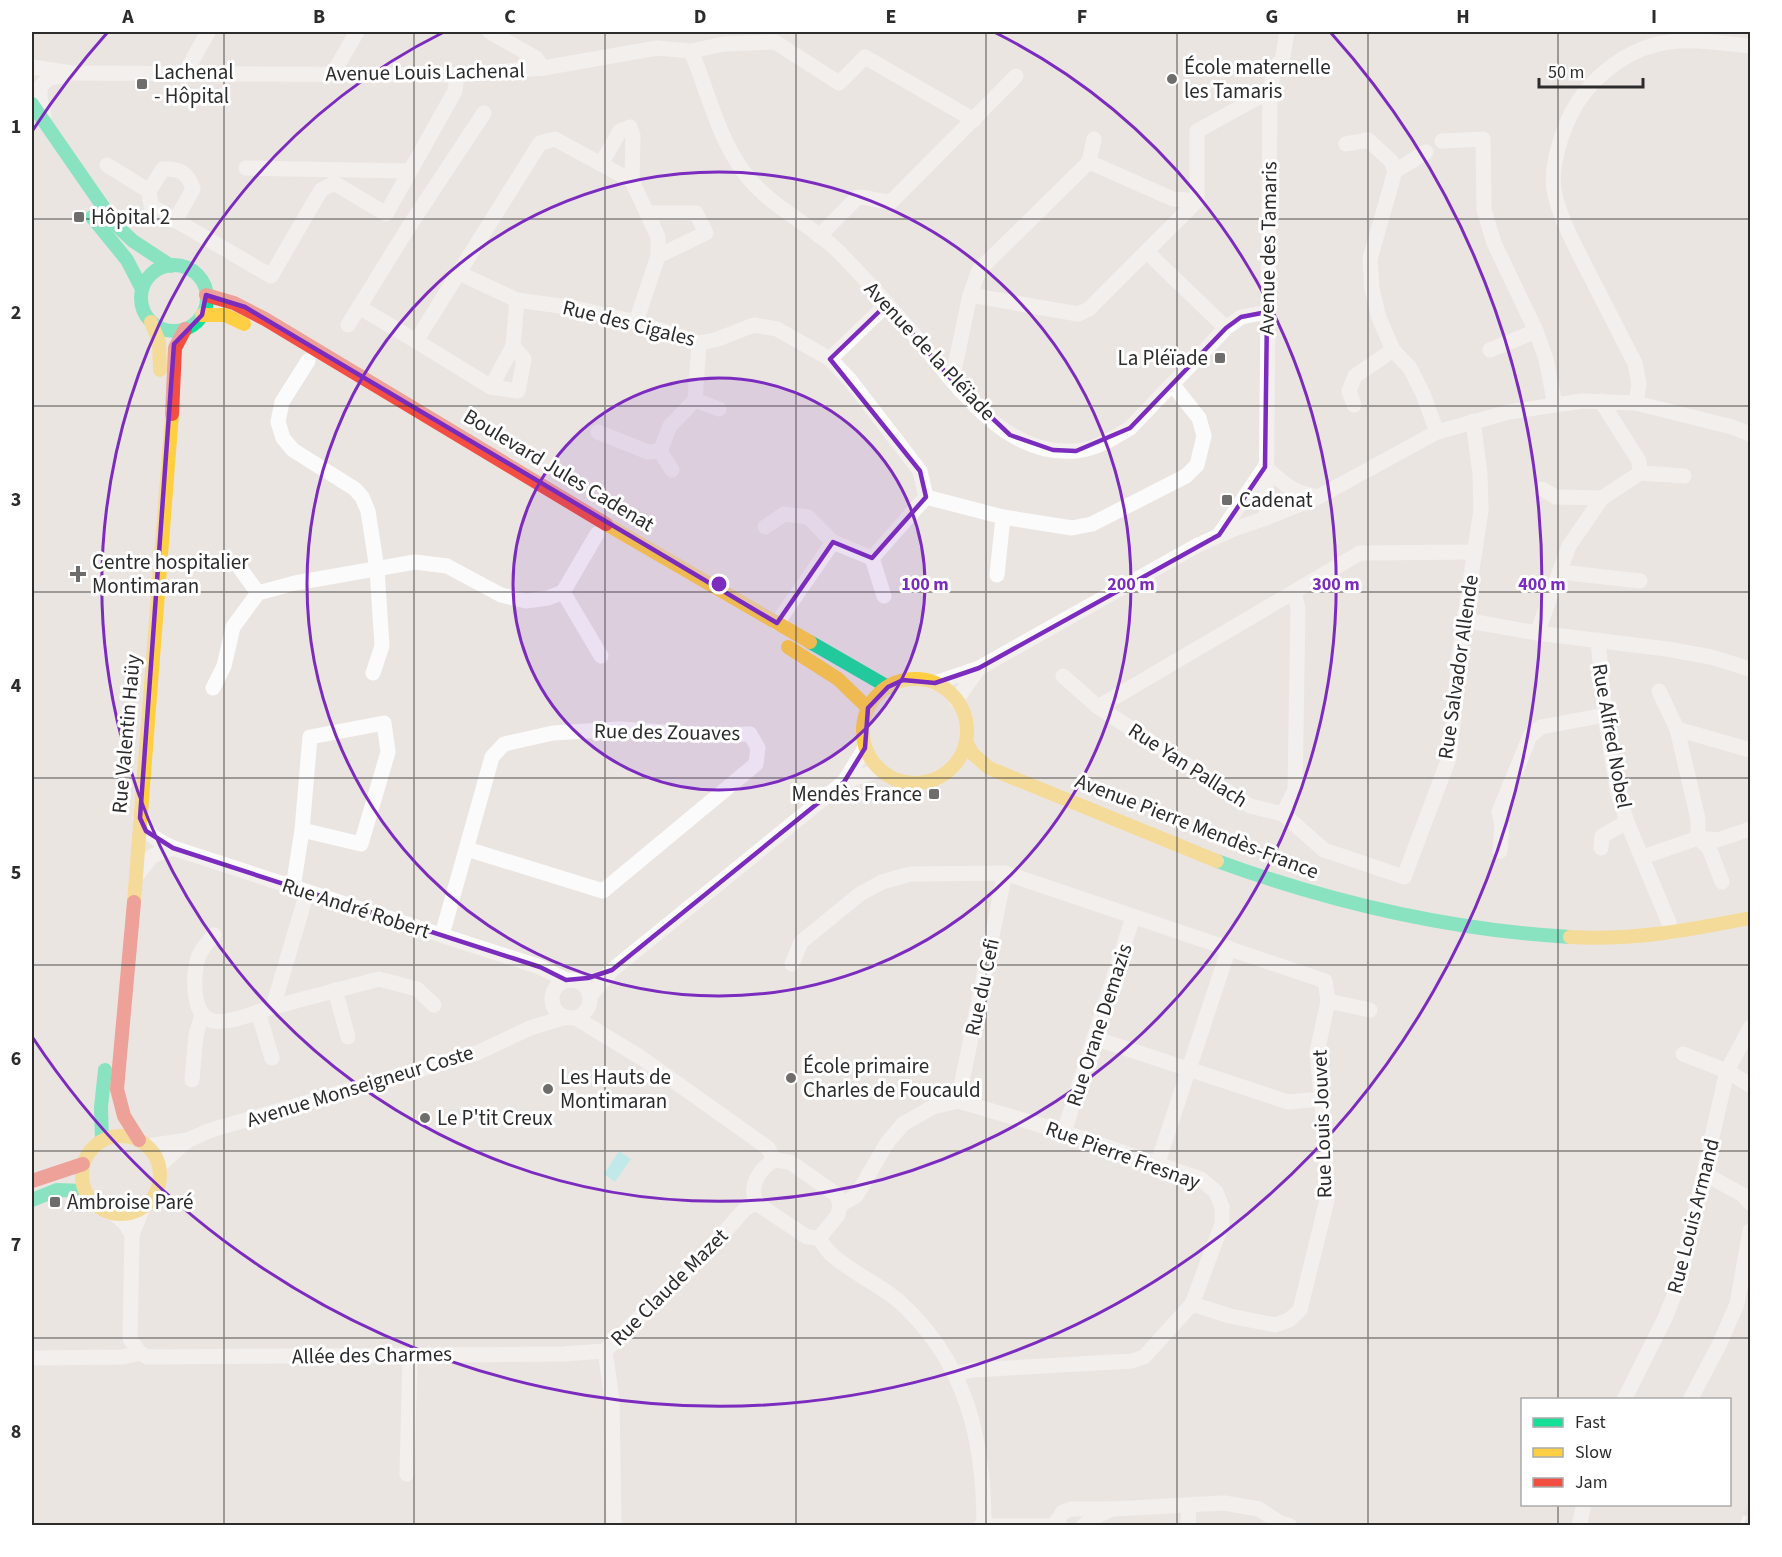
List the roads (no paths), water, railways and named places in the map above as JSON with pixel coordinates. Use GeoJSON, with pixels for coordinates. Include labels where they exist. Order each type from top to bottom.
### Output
{"type":"FeatureCollection","features":[{"type":"Feature","properties":{"kind":"street"},"geometry":{"type":"LineString","coordinates":[[184,75],[208,32]]}},
{"type":"Feature","properties":{"kind":"street"},"geometry":{"type":"LineString","coordinates":[[335,75],[336,68],[357,32]]}},
{"type":"Feature","properties":{"kind":"street"},"geometry":{"type":"LineString","coordinates":[[490,32],[536,58],[543,68]]}},
{"type":"Feature","properties":{"kind":"street","name":"Avenue des Tamaris"},"geometry":{"type":"LineString","coordinates":[[1266,518],[1270,95],[1274,73],[1283,57],[1287,32]]}},
{"type":"Feature","properties":{"kind":"street"},"geometry":{"type":"LineString","coordinates":[[1636,403],[1639,384],[1635,363],[1563,221],[1554,188],[1556,155],[1566,124],[1584,92],[1616,63],[1640,49],[1652,45],[1716,37],[1750,46]]}},
{"type":"Feature","properties":{"kind":"street","name":"Avenue Louis Lachenal"},"geometry":{"type":"LineString","coordinates":[[32,67],[72,73],[457,75],[543,68],[657,48],[691,51],[724,44],[775,42],[838,83],[865,57],[974,120]]}},
{"type":"Feature","properties":{"kind":"street","name":"Avenue de la Pléïade"},"geometry":{"type":"LineString","coordinates":[[691,51],[724,140],[743,171],[776,206],[838,251],[981,411],[1010,435],[1025,443],[1053,450],[1076,451],[1113,439],[1130,428],[1226,328],[1241,317],[1267,312]]}},
{"type":"Feature","properties":{"kind":"street","name":"Avenue Louis Lachenal"},"geometry":{"type":"LineString","coordinates":[[48,128],[40,99],[40,87],[49,78],[72,73]]}},
{"type":"Feature","properties":{"kind":"street"},"geometry":{"type":"LineString","coordinates":[[386,214],[455,91],[457,75]]}},
{"type":"Feature","properties":{"kind":"street"},"geometry":{"type":"LineString","coordinates":[[819,236],[858,197],[869,197],[882,202],[892,201],[1016,76]]}},
{"type":"Feature","properties":{"kind":"street"},"geometry":{"type":"LineString","coordinates":[[970,295],[1078,314],[1089,309],[1197,201],[1197,131],[1257,98],[1270,95]]}},
{"type":"Feature","properties":{"kind":"street"},"geometry":{"type":"LineString","coordinates":[[32,104],[115,224],[133,241],[171,266]]}},
{"type":"Feature","properties":{"kind":"street"},"geometry":{"type":"LineString","coordinates":[[348,325],[408,228],[484,113]]}},
{"type":"Feature","properties":{"kind":"street"},"geometry":{"type":"LineString","coordinates":[[32,125],[61,171]]}},
{"type":"Feature","properties":{"kind":"street"},"geometry":{"type":"LineString","coordinates":[[601,164],[620,130],[630,127],[633,136],[632,181],[658,237],[658,256],[636,322]]}},
{"type":"Feature","properties":{"kind":"street"},"geometry":{"type":"LineString","coordinates":[[952,380],[970,295],[979,270],[1089,162],[1094,139]]}},
{"type":"Feature","properties":{"kind":"street"},"geometry":{"type":"LineString","coordinates":[[416,341],[540,143],[555,140],[632,181]]}},
{"type":"Feature","properties":{"kind":"street"},"geometry":{"type":"LineString","coordinates":[[1346,144],[1368,140],[1391,161],[1395,171],[1370,259],[1374,299],[1379,318],[1394,350],[1410,368],[1423,394],[1437,432]]}},
{"type":"Feature","properties":{"kind":"street"},"geometry":{"type":"LineString","coordinates":[[1442,141],[1483,140],[1484,210],[1494,243],[1536,331],[1546,359],[1555,405]]}},
{"type":"Feature","properties":{"kind":"street"},"geometry":{"type":"LineString","coordinates":[[1395,171],[1426,152]]}},
{"type":"Feature","properties":{"kind":"street"},"geometry":{"type":"LineString","coordinates":[[1089,162],[1173,199],[1197,201]]}},
{"type":"Feature","properties":{"kind":"street"},"geometry":{"type":"LineString","coordinates":[[107,165],[149,191]]}},
{"type":"Feature","properties":{"kind":"street"},"geometry":{"type":"LineString","coordinates":[[175,221],[193,189],[189,178],[174,168],[163,169],[149,191],[151,206],[175,221],[271,276],[321,190],[334,183],[341,168]]}},
{"type":"Feature","properties":{"kind":"street"},"geometry":{"type":"LineString","coordinates":[[246,168],[409,171]]}},
{"type":"Feature","properties":{"kind":"street"},"geometry":{"type":"LineString","coordinates":[[334,183],[408,228]]}},
{"type":"Feature","properties":{"kind":"street"},"geometry":{"type":"LineString","coordinates":[[85,207],[101,231],[135,269],[142,288],[142,308],[152,322],[159,342],[160,384]]}},
{"type":"Feature","properties":{"kind":"street"},"geometry":{"type":"LineString","coordinates":[[647,213],[696,213],[706,232],[658,256]]}},
{"type":"Feature","properties":{"kind":"street"},"geometry":{"type":"LineString","coordinates":[[1147,252],[1226,328]]}},
{"type":"Feature","properties":{"kind":"street"},"geometry":{"type":"LineString","coordinates":[[142,288],[155,271],[171,266],[182,267],[198,276],[203,284],[206,295],[202,315],[195,323],[185,329],[169,331],[152,322]]}},
{"type":"Feature","properties":{"kind":"street","name":"Rue des Cigales"},"geometry":{"type":"LineString","coordinates":[[459,273],[517,300],[575,308],[636,322],[699,343],[715,340],[754,325],[777,329],[830,359],[850,380],[920,471],[926,497]]}},
{"type":"Feature","properties":{"kind":"street","name":"Boulevard Jules Cadenat"},"geometry":{"type":"LineString","coordinates":[[206,295],[234,303],[265,319],[613,528],[888,687]]}},
{"type":"Feature","properties":{"kind":"street"},"geometry":{"type":"LineString","coordinates":[[491,387],[513,346],[517,300]]}},
{"type":"Feature","properties":{"kind":"street"},"geometry":{"type":"LineString","coordinates":[[830,359],[886,304]]}},
{"type":"Feature","properties":{"kind":"street"},"geometry":{"type":"LineString","coordinates":[[359,307],[491,387],[518,391],[524,359],[513,346]]}},
{"type":"Feature","properties":{"kind":"street"},"geometry":{"type":"LineString","coordinates":[[202,315],[225,315],[244,323],[257,332]]}},
{"type":"Feature","properties":{"kind":"street","name":"Rue Valentin Haüy"},"geometry":{"type":"LineString","coordinates":[[143,1143],[127,1124],[117,1101],[117,1089],[166,500],[175,369],[174,344],[185,329]]}},
{"type":"Feature","properties":{"kind":"street"},"geometry":{"type":"LineString","coordinates":[[1490,350],[1536,331]]}},
{"type":"Feature","properties":{"kind":"street"},"geometry":{"type":"LineString","coordinates":[[660,451],[670,426],[695,400],[699,343]]}},
{"type":"Feature","properties":{"kind":"street"},"geometry":{"type":"LineString","coordinates":[[1354,405],[1349,391],[1355,376],[1394,350]]}},
{"type":"Feature","properties":{"kind":"street"},"geometry":{"type":"LineString","coordinates":[[308,361],[282,402],[278,422],[283,438],[293,450],[355,489],[362,497],[368,511],[377,569],[382,646],[373,674]]}},
{"type":"Feature","properties":{"kind":"street"},"geometry":{"type":"LineString","coordinates":[[872,558],[926,497],[1003,517],[1072,528],[1092,524],[1186,476],[1197,465],[1204,436],[1199,418],[1172,384]]}},
{"type":"Feature","properties":{"kind":"street"},"geometry":{"type":"LineString","coordinates":[[695,400],[718,409]]}},
{"type":"Feature","properties":{"kind":"street"},"geometry":{"type":"LineString","coordinates":[[1601,401],[1639,461],[1640,472]]}},
{"type":"Feature","properties":{"kind":"street"},"geometry":{"type":"LineString","coordinates":[[935,683],[979,668],[1198,545],[1318,497],[1437,432],[1473,421],[1555,405],[1601,401],[1636,403],[1732,427],[1750,434]]}},
{"type":"Feature","properties":{"kind":"street","name":"Boulevard Jules Cadenat"},"geometry":{"type":"LineString","coordinates":[[380,404],[647,564]]}},
{"type":"Feature","properties":{"kind":"street","name":"Rue Salvador Allende"},"geometry":{"type":"LineString","coordinates":[[1283,814],[1324,849],[1404,877],[1449,758],[1464,620],[1481,510],[1480,474],[1473,421]]}},
{"type":"Feature","properties":{"kind":"street"},"geometry":{"type":"LineString","coordinates":[[598,432],[648,452],[660,451]]}},
{"type":"Feature","properties":{"kind":"street","name":"Rue Valentin Haüy"},"geometry":{"type":"LineString","coordinates":[[130,775],[156,436]]}},
{"type":"Feature","properties":{"kind":"street"},"geometry":{"type":"LineString","coordinates":[[660,451],[672,470]]}},
{"type":"Feature","properties":{"kind":"street"},"geometry":{"type":"LineString","coordinates":[[1219,535],[1265,467],[1286,487],[1318,497]]}},
{"type":"Feature","properties":{"kind":"street"},"geometry":{"type":"LineString","coordinates":[[1538,633],[1569,546],[1602,498],[1640,472],[1684,476]]}},
{"type":"Feature","properties":{"kind":"street"},"geometry":{"type":"LineString","coordinates":[[1542,489],[1556,496],[1602,498]]}},
{"type":"Feature","properties":{"kind":"street"},"geometry":{"type":"LineString","coordinates":[[765,527],[784,514],[808,517],[833,542],[872,558]]}},
{"type":"Feature","properties":{"kind":"street"},"geometry":{"type":"LineString","coordinates":[[997,575],[1003,517]]}},
{"type":"Feature","properties":{"kind":"street"},"geometry":{"type":"LineString","coordinates":[[213,688],[224,666],[233,627],[258,593],[295,583],[415,562],[447,566],[501,595],[525,602],[548,598],[563,592],[597,534]]}},
{"type":"Feature","properties":{"kind":"street"},"geometry":{"type":"LineString","coordinates":[[777,623],[833,542]]}},
{"type":"Feature","properties":{"kind":"street"},"geometry":{"type":"LineString","coordinates":[[1098,707],[1360,553],[1475,552]]}},
{"type":"Feature","properties":{"kind":"street"},"geometry":{"type":"LineString","coordinates":[[872,558],[884,596]]}},
{"type":"Feature","properties":{"kind":"street"},"geometry":{"type":"LineString","coordinates":[[237,564],[258,593]]}},
{"type":"Feature","properties":{"kind":"street"},"geometry":{"type":"LineString","coordinates":[[1560,572],[1640,581]]}},
{"type":"Feature","properties":{"kind":"street"},"geometry":{"type":"LineString","coordinates":[[563,592],[601,656]]}},
{"type":"Feature","properties":{"kind":"street"},"geometry":{"type":"LineString","coordinates":[[1283,814],[1295,790],[1298,608],[1293,594]]}},
{"type":"Feature","properties":{"kind":"street"},"geometry":{"type":"LineString","coordinates":[[1464,620],[1538,633],[1711,657],[1750,669]]}},
{"type":"Feature","properties":{"kind":"street","name":"Rue Alfred Nobel"},"geometry":{"type":"LineString","coordinates":[[1598,640],[1605,715],[1617,790],[1627,822],[1643,857],[1671,932]]}},
{"type":"Feature","properties":{"kind":"street"},"geometry":{"type":"LineString","coordinates":[[779,642],[838,678],[868,708]]}},
{"type":"Feature","properties":{"kind":"street"},"geometry":{"type":"LineString","coordinates":[[957,700],[979,668]]}},
{"type":"Feature","properties":{"kind":"street","name":"Rue Yan Pallach"},"geometry":{"type":"LineString","coordinates":[[1063,676],[1098,707],[1250,806],[1283,814]]}},
{"type":"Feature","properties":{"kind":"street"},"geometry":{"type":"LineString","coordinates":[[919,679],[935,683],[957,700],[964,714],[967,728],[962,755],[944,775],[931,781],[904,783],[891,778],[871,760],[865,748],[862,734],[868,708],[876,696],[903,680],[919,679]]}},
{"type":"Feature","properties":{"kind":"street"},"geometry":{"type":"LineString","coordinates":[[1659,691],[1677,729],[1698,819],[1698,838],[1709,848],[1722,882]]}},
{"type":"Feature","properties":{"kind":"street"},"geometry":{"type":"LineString","coordinates":[[1500,851],[1502,824],[1499,812],[1530,736],[1541,727],[1605,715]]}},
{"type":"Feature","properties":{"kind":"street"},"geometry":{"type":"LineString","coordinates":[[272,1058],[266,1010],[300,890],[302,830],[310,737],[384,723],[388,752],[361,844],[302,830]]}},
{"type":"Feature","properties":{"kind":"street","name":"Rue des Zouaves"},"geometry":{"type":"LineString","coordinates":[[442,935],[492,757],[504,744],[553,733],[619,729],[709,735],[750,734],[758,748],[756,764],[603,891],[467,849]]}},
{"type":"Feature","properties":{"kind":"street"},"geometry":{"type":"LineString","coordinates":[[1677,729],[1750,750]]}},
{"type":"Feature","properties":{"kind":"street","name":"Avenue Pierre Mendès-France"},"geometry":{"type":"LineString","coordinates":[[966,742],[973,754],[989,768]]}},
{"type":"Feature","properties":{"kind":"street"},"geometry":{"type":"LineString","coordinates":[[571,1017],[587,1010],[591,999],[612,970],[844,782],[865,748]]}},
{"type":"Feature","properties":{"kind":"street","name":"Avenue Pierre Mendès-France"},"geometry":{"type":"LineString","coordinates":[[954,766],[989,768],[1242,870],[1324,896],[1440,921],[1530,935],[1616,938],[1671,932],[1750,918]]}},
{"type":"Feature","properties":{"kind":"street"},"geometry":{"type":"LineString","coordinates":[[844,782],[880,770]]}},
{"type":"Feature","properties":{"kind":"street","name":"Rue André Robert"},"geometry":{"type":"LineString","coordinates":[[140,818],[146,831],[173,848],[540,967],[571,980]]}},
{"type":"Feature","properties":{"kind":"street"},"geometry":{"type":"LineString","coordinates":[[1601,848],[1602,836],[1627,822]]}},
{"type":"Feature","properties":{"kind":"street"},"geometry":{"type":"LineString","coordinates":[[1643,857],[1698,838],[1717,840],[1750,829]]}},
{"type":"Feature","properties":{"kind":"street"},"geometry":{"type":"LineString","coordinates":[[136,876],[152,856],[173,848]]}},
{"type":"Feature","properties":{"kind":"street"},"geometry":{"type":"LineString","coordinates":[[792,964],[801,942],[860,894],[882,882],[910,874],[1005,873],[1324,981],[1328,1001],[1370,1010]]}},
{"type":"Feature","properties":{"kind":"street","name":"Rue du Cefi"},"geometry":{"type":"LineString","coordinates":[[958,1101],[1005,873]]}},
{"type":"Feature","properties":{"kind":"street","name":"Rue Orane Demazis"},"geometry":{"type":"LineString","coordinates":[[1064,1132],[1133,917]]}},
{"type":"Feature","properties":{"kind":"street"},"geometry":{"type":"LineString","coordinates":[[214,934],[198,957],[195,997],[202,1015],[211,1021],[222,1022],[379,979],[417,989],[434,1005]]}},
{"type":"Feature","properties":{"kind":"street"},"geometry":{"type":"LineString","coordinates":[[1157,1165],[1229,948]]}},
{"type":"Feature","properties":{"kind":"street"},"geometry":{"type":"LineString","coordinates":[[540,967],[550,982],[555,1010],[608,1036],[768,1148],[774,1160]]}},
{"type":"Feature","properties":{"kind":"street"},"geometry":{"type":"LineString","coordinates":[[553,997],[558,985],[612,970]]}},
{"type":"Feature","properties":{"kind":"street"},"geometry":{"type":"LineString","coordinates":[[571,980],[585,985],[596,1020],[608,1036]]}},
{"type":"Feature","properties":{"kind":"street"},"geometry":{"type":"LineString","coordinates":[[335,990],[348,1037]]}},
{"type":"Feature","properties":{"kind":"street","name":"Avenue Monseigneur Coste"},"geometry":{"type":"LineString","coordinates":[[530,1028],[553,997]]}},
{"type":"Feature","properties":{"kind":"street","name":"Rue Louis Jouvet"},"geometry":{"type":"LineString","coordinates":[[1192,1304],[1230,1316],[1275,1324],[1289,1320],[1300,1310],[1327,1200],[1325,1138],[1317,1052],[1328,1001]]}},
{"type":"Feature","properties":{"kind":"street"},"geometry":{"type":"LineString","coordinates":[[192,1080],[196,1035],[202,1015]]}},
{"type":"Feature","properties":{"kind":"street","name":"Avenue Monseigneur Coste"},"geometry":{"type":"LineString","coordinates":[[160,1166],[188,1140],[211,1130],[477,1053],[530,1028],[571,1017]]}},
{"type":"Feature","properties":{"kind":"street","name":"Rue Louis Armand"},"geometry":{"type":"LineString","coordinates":[[1625,1398],[1665,1318],[1679,1283],[1727,1071],[1750,1028]]}},
{"type":"Feature","properties":{"kind":"street"},"geometry":{"type":"LineString","coordinates":[[102,1141],[101,1107],[108,1033]]}},
{"type":"Feature","properties":{"kind":"street"},"geometry":{"type":"LineString","coordinates":[[1094,1038],[1287,1102],[1321,1099]]}},
{"type":"Feature","properties":{"kind":"street"},"geometry":{"type":"LineString","coordinates":[[1683,1054],[1727,1071],[1750,1085]]}},
{"type":"Feature","properties":{"kind":"street"},"geometry":{"type":"LineString","coordinates":[[840,1205],[856,1196],[886,1143],[903,1124],[933,1107],[958,1101]]}},
{"type":"Feature","properties":{"kind":"street","name":"Rue Pierre Fresnay"},"geometry":{"type":"LineString","coordinates":[[954,1374],[983,1370],[1132,1361],[1144,1357],[1192,1304],[1222,1224],[1222,1207],[1216,1191],[1201,1179],[1064,1132],[958,1101]]}},
{"type":"Feature","properties":{"kind":"street"},"geometry":{"type":"LineString","coordinates":[[114,1136],[127,1136],[143,1143],[155,1155],[160,1166],[161,1178],[152,1201],[134,1213],[115,1214],[100,1209],[85,1191],[81,1173],[90,1151],[102,1141],[114,1136]]}},
{"type":"Feature","properties":{"kind":"street","name":"Avenue Monseigneur Coste"},"geometry":{"type":"LineString","coordinates":[[143,1143],[188,1140]]}},
{"type":"Feature","properties":{"kind":"street"},"geometry":{"type":"LineString","coordinates":[[774,1160],[790,1162],[837,1195],[840,1205],[837,1215],[819,1238],[807,1238],[756,1203],[752,1194],[753,1184],[765,1166],[774,1160]]}},
{"type":"Feature","properties":{"kind":"street"},"geometry":{"type":"LineString","coordinates":[[32,1181],[83,1164]]}},
{"type":"Feature","properties":{"kind":"street"},"geometry":{"type":"LineString","coordinates":[[1705,1174],[1743,1195],[1750,1203]]}},
{"type":"Feature","properties":{"kind":"street"},"geometry":{"type":"LineString","coordinates":[[32,1200],[57,1190],[85,1191]]}},
{"type":"Feature","properties":{"kind":"street","name":"Rue Claude Mazet"},"geometry":{"type":"LineString","coordinates":[[614,1526],[612,1399],[605,1351],[701,1258],[745,1209],[756,1203]]}},
{"type":"Feature","properties":{"kind":"street"},"geometry":{"type":"LineString","coordinates":[[140,1353],[130,1339],[132,1235],[142,1209]]}},
{"type":"Feature","properties":{"kind":"street"},"geometry":{"type":"LineString","coordinates":[[115,1214],[132,1235]]}},
{"type":"Feature","properties":{"kind":"street"},"geometry":{"type":"LineString","coordinates":[[1691,1398],[1719,1345],[1737,1304],[1750,1231]]}},
{"type":"Feature","properties":{"kind":"street"},"geometry":{"type":"LineString","coordinates":[[819,1238],[830,1252],[901,1303],[934,1339],[954,1374],[972,1416],[979,1448],[983,1525],[1057,1525],[1064,1512],[1071,1509],[1224,1503],[1251,1507],[1290,1526]]}},
{"type":"Feature","properties":{"kind":"street","name":"Allée des Charmes"},"geometry":{"type":"LineString","coordinates":[[32,1358],[123,1357],[140,1353],[147,1357],[563,1354],[605,1351]]}},
{"type":"Feature","properties":{"kind":"street"},"geometry":{"type":"LineString","coordinates":[[407,1474],[410,1355]]}},
{"type":"Feature","properties":{"kind":"street"},"geometry":{"type":"LineString","coordinates":[[1188,1526],[1189,1505]]}},
{"type":"Feature","properties":{"kind":"street"},"geometry":{"type":"LineString","coordinates":[[1579,1526],[1584,1506]]}},
{"type":"Feature","properties":{"kind":"street"},"geometry":{"type":"LineString","coordinates":[[1083,1526],[1112,1509]]}},
{"type":"Feature","properties":{"kind":"water"},"geometry":{"type":"Polygon","coordinates":[[[619,1151],[631,1159],[615,1182],[604,1174],[619,1151]]]}},
{"type":"Feature","properties":{"kind":"railway"},"geometry":{"type":"LineString","coordinates":[[1741,1526],[1750,1504]]}},
{"type":"Feature","properties":{"kind":"place","name":"École maternelle les Tamaris"},"geometry":{"type":"Point","coordinates":[1172,79]}},
{"type":"Feature","properties":{"kind":"place","name":"Lachenal - Hôpital"},"geometry":{"type":"Point","coordinates":[142,84]}},
{"type":"Feature","properties":{"kind":"place","name":"Hôpital 2"},"geometry":{"type":"Point","coordinates":[79,217]}},
{"type":"Feature","properties":{"kind":"place","name":"La Pléïade"},"geometry":{"type":"Point","coordinates":[1220,358]}},
{"type":"Feature","properties":{"kind":"place","name":"Cadenat"},"geometry":{"type":"Point","coordinates":[1227,500]}},
{"type":"Feature","properties":{"kind":"place","name":"Centre hospitalier Montimaran"},"geometry":{"type":"Point","coordinates":[78,574]}},
{"type":"Feature","properties":{"kind":"place","name":"Mendès France"},"geometry":{"type":"Point","coordinates":[934,794]}},
{"type":"Feature","properties":{"kind":"place","name":"École primaire Charles de Foucauld"},"geometry":{"type":"Point","coordinates":[791,1078]}},
{"type":"Feature","properties":{"kind":"place","name":"Les Hauts de Montimaran"},"geometry":{"type":"Point","coordinates":[548,1089]}},
{"type":"Feature","properties":{"kind":"place","name":"Le P'tit Creux"},"geometry":{"type":"Point","coordinates":[425,1118]}},
{"type":"Feature","properties":{"kind":"place","name":"Ambroise Paré"},"geometry":{"type":"Point","coordinates":[55,1202]}}]}
